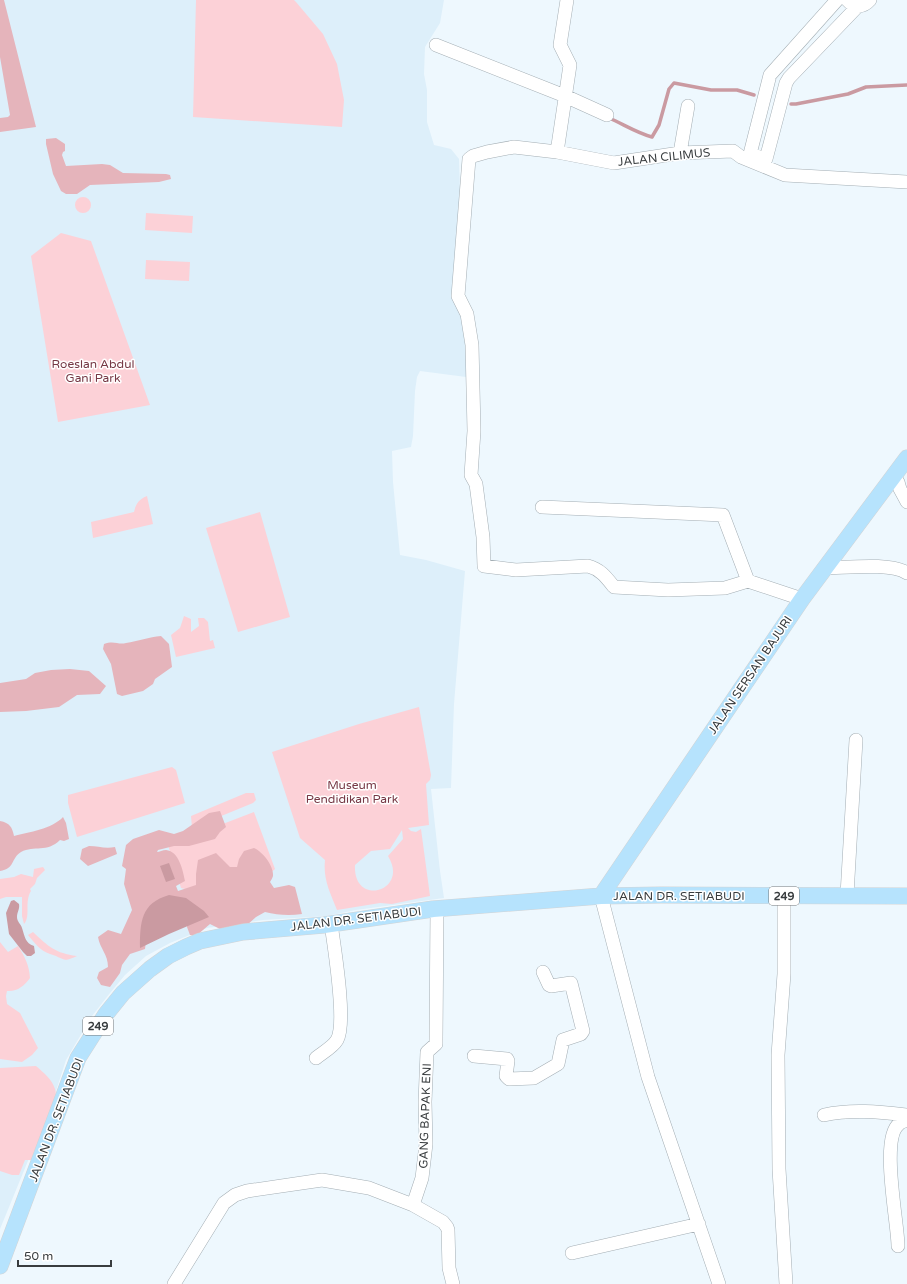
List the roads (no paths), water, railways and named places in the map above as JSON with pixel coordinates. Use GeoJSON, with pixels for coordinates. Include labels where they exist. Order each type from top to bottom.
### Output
{"type":"FeatureCollection","features":[{"type":"Feature","properties":{"kind":"main road","name":"JALAN SERSAN BAJURI"},"geometry":{"type":"LineString","coordinates":[[601,896],[802,599],[907,458]]}},
{"type":"Feature","properties":{"kind":"main road","name":"JALAN DR. SETIABUDI"},"geometry":{"type":"LineString","coordinates":[[0,1266],[78,1058],[106,1014],[123,993],[150,969],[168,956],[200,942],[243,932],[331,924],[437,909],[601,896],[907,896]]}},
{"type":"Feature","properties":{"kind":"street"},"geometry":{"type":"LineString","coordinates":[[557,152],[570,65],[560,43],[567,0]]}},
{"type":"Feature","properties":{"kind":"street"},"geometry":{"type":"LineString","coordinates":[[837,0],[770,75],[750,154],[766,159],[786,83],[789,78],[853,3],[867,4],[870,0]]}},
{"type":"Feature","properties":{"kind":"street"},"geometry":{"type":"LineString","coordinates":[[436,45],[565,96],[607,115]]}},
{"type":"Feature","properties":{"kind":"street"},"geometry":{"type":"LineString","coordinates":[[680,153],[688,106]]}},
{"type":"Feature","properties":{"kind":"street"},"geometry":{"type":"LineString","coordinates":[[474,147],[482,145],[500,145],[514,147]]}},
{"type":"Feature","properties":{"kind":"street","name":"JALAN CILIMUS"},"geometry":{"type":"LineString","coordinates":[[748,581],[725,588],[668,590],[614,587],[603,573],[594,567],[588,566],[516,570],[484,566],[483,537],[476,484],[471,475],[474,431],[472,345],[467,314],[458,296],[468,161],[472,156],[514,147],[557,152],[614,163],[680,153],[733,150],[741,157],[785,175],[907,182]]}},
{"type":"Feature","properties":{"kind":"street"},"geometry":{"type":"LineString","coordinates":[[891,479],[898,482],[907,502]]}},
{"type":"Feature","properties":{"kind":"street"},"geometry":{"type":"LineString","coordinates":[[542,507],[723,514],[748,581],[802,599]]}},
{"type":"Feature","properties":{"kind":"street"},"geometry":{"type":"LineString","coordinates":[[824,568],[875,567],[901,569],[907,573]]}},
{"type":"Feature","properties":{"kind":"street"},"geometry":{"type":"LineString","coordinates":[[847,895],[856,740]]}},
{"type":"Feature","properties":{"kind":"street"},"geometry":{"type":"LineString","coordinates":[[601,896],[648,1077],[719,1284]]}},
{"type":"Feature","properties":{"kind":"street"},"geometry":{"type":"LineString","coordinates":[[784,896],[784,974],[778,1055],[779,1169],[786,1284]]}},
{"type":"Feature","properties":{"kind":"street","name":"GANG BAPAK ENI"},"geometry":{"type":"LineString","coordinates":[[413,1204],[422,1178],[426,1144],[425,1102],[428,1052],[436,1044],[437,909]]}},
{"type":"Feature","properties":{"kind":"street"},"geometry":{"type":"LineString","coordinates":[[316,1058],[336,1041],[340,1026],[340,1005],[331,924]]}},
{"type":"Feature","properties":{"kind":"street"},"geometry":{"type":"LineString","coordinates":[[474,1056],[507,1059],[506,1076],[509,1079],[534,1078],[558,1064],[563,1040],[581,1034],[583,1031],[571,983],[550,986],[543,972]]}},
{"type":"Feature","properties":{"kind":"street"},"geometry":{"type":"LineString","coordinates":[[824,1115],[840,1112],[868,1111],[907,1115]]}},
{"type":"Feature","properties":{"kind":"street"},"geometry":{"type":"LineString","coordinates":[[901,1240],[892,1199],[890,1150],[893,1132],[898,1124],[907,1120]]}},
{"type":"Feature","properties":{"kind":"street"},"geometry":{"type":"LineString","coordinates":[[174,1284],[224,1203],[247,1191],[322,1180],[369,1188],[413,1204],[442,1222],[447,1226],[448,1230],[448,1268],[453,1284]]}},
{"type":"Feature","properties":{"kind":"street"},"geometry":{"type":"LineString","coordinates":[[572,1253],[699,1224]]}},
{"type":"Feature","properties":{"kind":"waterway"},"geometry":{"type":"LineString","coordinates":[[609,118],[635,131],[652,137],[659,125],[669,89],[674,83],[711,90],[737,90],[754,95]]}},
{"type":"Feature","properties":{"kind":"waterway"},"geometry":{"type":"LineString","coordinates":[[791,104],[848,94],[866,87],[907,85]]}},
{"type":"Feature","properties":{"kind":"park label","name":"Roeslan Abdul Gani Park"},"geometry":{"type":"Point","coordinates":[93,371]}},
{"type":"Feature","properties":{"kind":"park label","name":"Museum Pendidikan Park"},"geometry":{"type":"Point","coordinates":[352,792]}}]}
